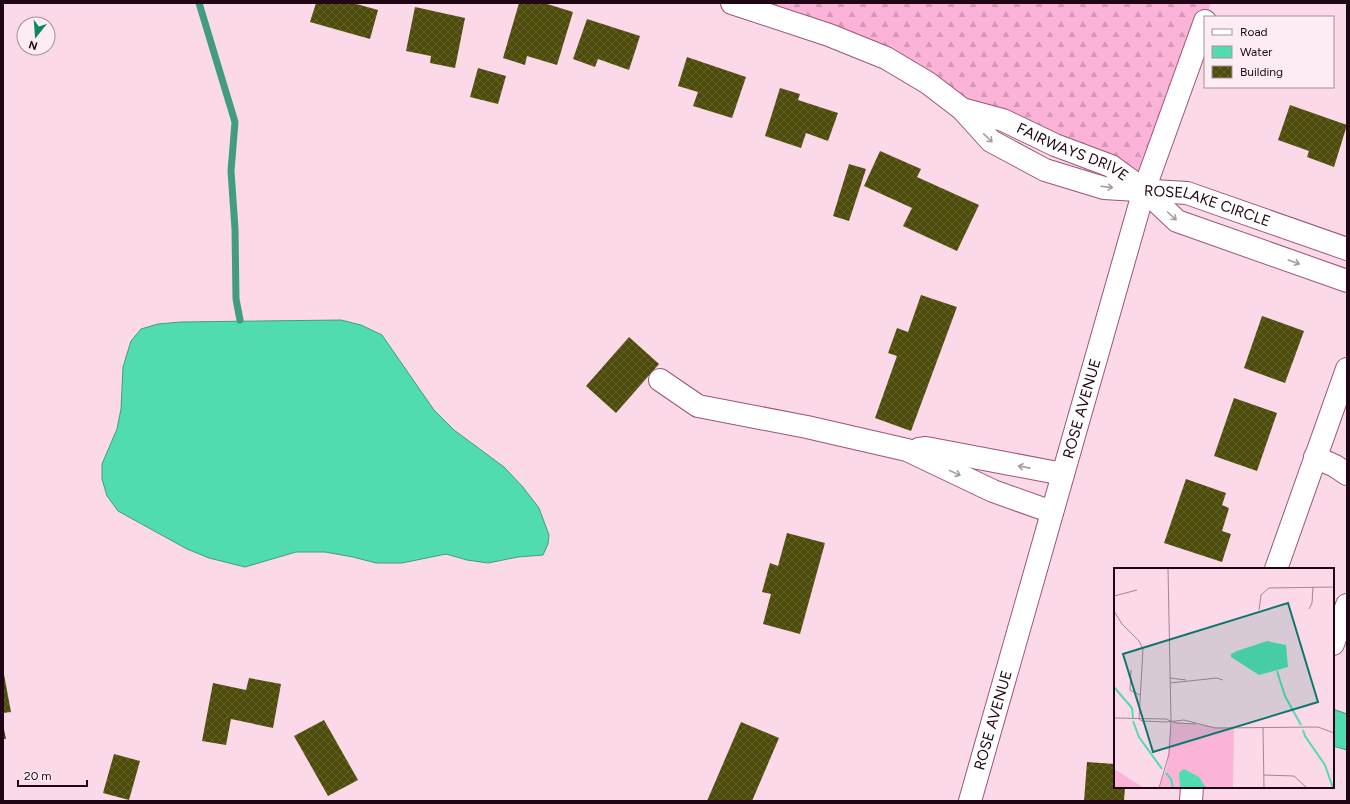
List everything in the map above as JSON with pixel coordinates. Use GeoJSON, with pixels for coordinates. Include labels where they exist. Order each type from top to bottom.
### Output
{"type":"FeatureCollection","features":[{"type":"Feature","properties":{"kind":"street","name":"FAIRWAYS DRIVE"},"geometry":{"type":"LineString","coordinates":[[732,3],[828,35],[886,58],[928,83],[962,109],[991,141],[1045,170],[1104,188],[1144,190]]}},
{"type":"Feature","properties":{"kind":"street"},"geometry":{"type":"LineString","coordinates":[[1206,16],[1211,3]]}},
{"type":"Feature","properties":{"kind":"street","name":"ROSE AVENUE"},"geometry":{"type":"LineString","coordinates":[[970,801],[1144,190],[1204,24]]}},
{"type":"Feature","properties":{"kind":"street","name":"ROSELAKE CIRCLE"},"geometry":{"type":"LineString","coordinates":[[1144,190],[1187,193],[1338,246]]}},
{"type":"Feature","properties":{"kind":"street","name":"ROSELAKE CIRCLE"},"geometry":{"type":"LineString","coordinates":[[1144,190],[1177,221],[1347,281]]}},
{"type":"Feature","properties":{"kind":"street"},"geometry":{"type":"LineString","coordinates":[[1320,272],[1338,246]]}},
{"type":"Feature","properties":{"kind":"street"},"geometry":{"type":"LineString","coordinates":[[1276,568],[1347,369]]}},
{"type":"Feature","properties":{"kind":"street"},"geometry":{"type":"LineString","coordinates":[[660,380],[698,406],[807,427],[907,450],[994,491],[1052,512]]}},
{"type":"Feature","properties":{"kind":"street"},"geometry":{"type":"LineString","coordinates":[[907,450],[926,448],[1063,474]]}},
{"type":"Feature","properties":{"kind":"street"},"geometry":{"type":"LineString","coordinates":[[1315,457],[1335,466],[1347,474]]}},
{"type":"Feature","properties":{"kind":"street"},"geometry":{"type":"LineString","coordinates":[[1334,641],[1347,605]]}},
{"type":"Feature","properties":{"kind":"street"},"geometry":{"type":"LineString","coordinates":[[1191,801],[1192,788]]}},
{"type":"Feature","properties":{"kind":"green space"},"geometry":{"type":"Polygon","coordinates":[[[732,3],[1211,3],[1206,16],[1204,16],[1204,23],[1144,190],[928,83],[732,3]]]}},
{"type":"Feature","properties":{"kind":"water"},"geometry":{"type":"Polygon","coordinates":[[[341,320],[361,325],[382,335],[434,410],[454,430],[504,467],[522,486],[539,508],[549,535],[548,544],[543,555],[518,557],[488,563],[467,560],[446,554],[402,563],[376,563],[325,552],[296,552],[245,567],[209,558],[187,549],[118,511],[107,496],[102,479],[102,464],[117,429],[121,409],[123,367],[131,341],[141,329],[158,324],[181,322],[341,320]]]}},
{"type":"Feature","properties":{"kind":"water"},"geometry":{"type":"Polygon","coordinates":[[[1334,709],[1347,714],[1347,750],[1334,746],[1334,709]]]}},
{"type":"Feature","properties":{"kind":"building"},"geometry":{"type":"Polygon","coordinates":[[[316,3],[353,3],[378,10],[370,39],[310,22],[316,3]]]}},
{"type":"Feature","properties":{"kind":"building"},"geometry":{"type":"Polygon","coordinates":[[[519,3],[544,3],[573,12],[557,65],[527,56],[525,65],[503,58],[519,3]]]}},
{"type":"Feature","properties":{"kind":"building"},"geometry":{"type":"Polygon","coordinates":[[[415,7],[465,18],[455,68],[430,63],[431,56],[406,51],[415,7]]]}},
{"type":"Feature","properties":{"kind":"building"},"geometry":{"type":"Polygon","coordinates":[[[587,19],[640,36],[629,70],[598,59],[595,67],[573,59],[587,19]]]}},
{"type":"Feature","properties":{"kind":"building"},"geometry":{"type":"Polygon","coordinates":[[[687,57],[746,77],[732,118],[693,106],[698,92],[678,86],[687,57]]]}},
{"type":"Feature","properties":{"kind":"building"},"geometry":{"type":"Polygon","coordinates":[[[478,68],[506,76],[498,104],[470,97],[478,68]]]}},
{"type":"Feature","properties":{"kind":"building"},"geometry":{"type":"Polygon","coordinates":[[[780,88],[800,94],[798,100],[838,113],[828,141],[806,133],[801,148],[765,136],[780,88]]]}},
{"type":"Feature","properties":{"kind":"building"},"geometry":{"type":"Polygon","coordinates":[[[1290,105],[1347,125],[1334,167],[1307,157],[1309,151],[1278,140],[1290,105]]]}},
{"type":"Feature","properties":{"kind":"building"},"geometry":{"type":"Polygon","coordinates":[[[880,151],[921,169],[917,177],[979,205],[957,251],[903,226],[912,208],[864,186],[880,151]]]}},
{"type":"Feature","properties":{"kind":"building"},"geometry":{"type":"Polygon","coordinates":[[[849,164],[866,169],[849,221],[833,216],[849,164]]]}},
{"type":"Feature","properties":{"kind":"building"},"geometry":{"type":"Polygon","coordinates":[[[921,295],[957,307],[911,431],[875,418],[897,356],[888,353],[897,328],[908,332],[921,295]]]}},
{"type":"Feature","properties":{"kind":"building"},"geometry":{"type":"Polygon","coordinates":[[[1262,316],[1304,331],[1285,383],[1244,368],[1262,316]]]}},
{"type":"Feature","properties":{"kind":"building"},"geometry":{"type":"Polygon","coordinates":[[[629,337],[659,364],[616,413],[586,386],[629,337]]]}},
{"type":"Feature","properties":{"kind":"building"},"geometry":{"type":"Polygon","coordinates":[[[1234,398],[1277,413],[1257,471],[1214,456],[1234,398]]]}},
{"type":"Feature","properties":{"kind":"building"},"geometry":{"type":"Polygon","coordinates":[[[1186,479],[1226,493],[1222,505],[1229,508],[1222,531],[1231,534],[1222,562],[1164,543],[1186,479]]]}},
{"type":"Feature","properties":{"kind":"building"},"geometry":{"type":"Polygon","coordinates":[[[787,533],[825,543],[800,634],[763,624],[771,594],[762,592],[770,563],[778,566],[787,533]]]}},
{"type":"Feature","properties":{"kind":"building"},"geometry":{"type":"Polygon","coordinates":[[[3,669],[11,712],[3,713],[3,669]]]}},
{"type":"Feature","properties":{"kind":"building"},"geometry":{"type":"Polygon","coordinates":[[[249,678],[281,684],[273,728],[231,719],[226,745],[202,741],[213,683],[246,690],[249,678]]]}},
{"type":"Feature","properties":{"kind":"building"},"geometry":{"type":"Polygon","coordinates":[[[324,720],[358,780],[328,796],[294,736],[324,720]]]}},
{"type":"Feature","properties":{"kind":"building"},"geometry":{"type":"Polygon","coordinates":[[[741,722],[779,738],[752,801],[707,801],[741,722]]]}},
{"type":"Feature","properties":{"kind":"building"},"geometry":{"type":"Polygon","coordinates":[[[3,724],[6,739],[3,739],[3,724]]]}},
{"type":"Feature","properties":{"kind":"building"},"geometry":{"type":"Polygon","coordinates":[[[114,754],[140,761],[129,800],[103,793],[114,754]]]}},
{"type":"Feature","properties":{"kind":"building"},"geometry":{"type":"Polygon","coordinates":[[[1087,762],[1114,764],[1114,788],[1125,788],[1124,801],[1084,801],[1087,762]]]}},
{"type":"Feature","properties":{"kind":"waterway"},"geometry":{"type":"LineString","coordinates":[[199,3],[235,122],[231,171],[235,229],[236,299],[240,320]]}}]}
